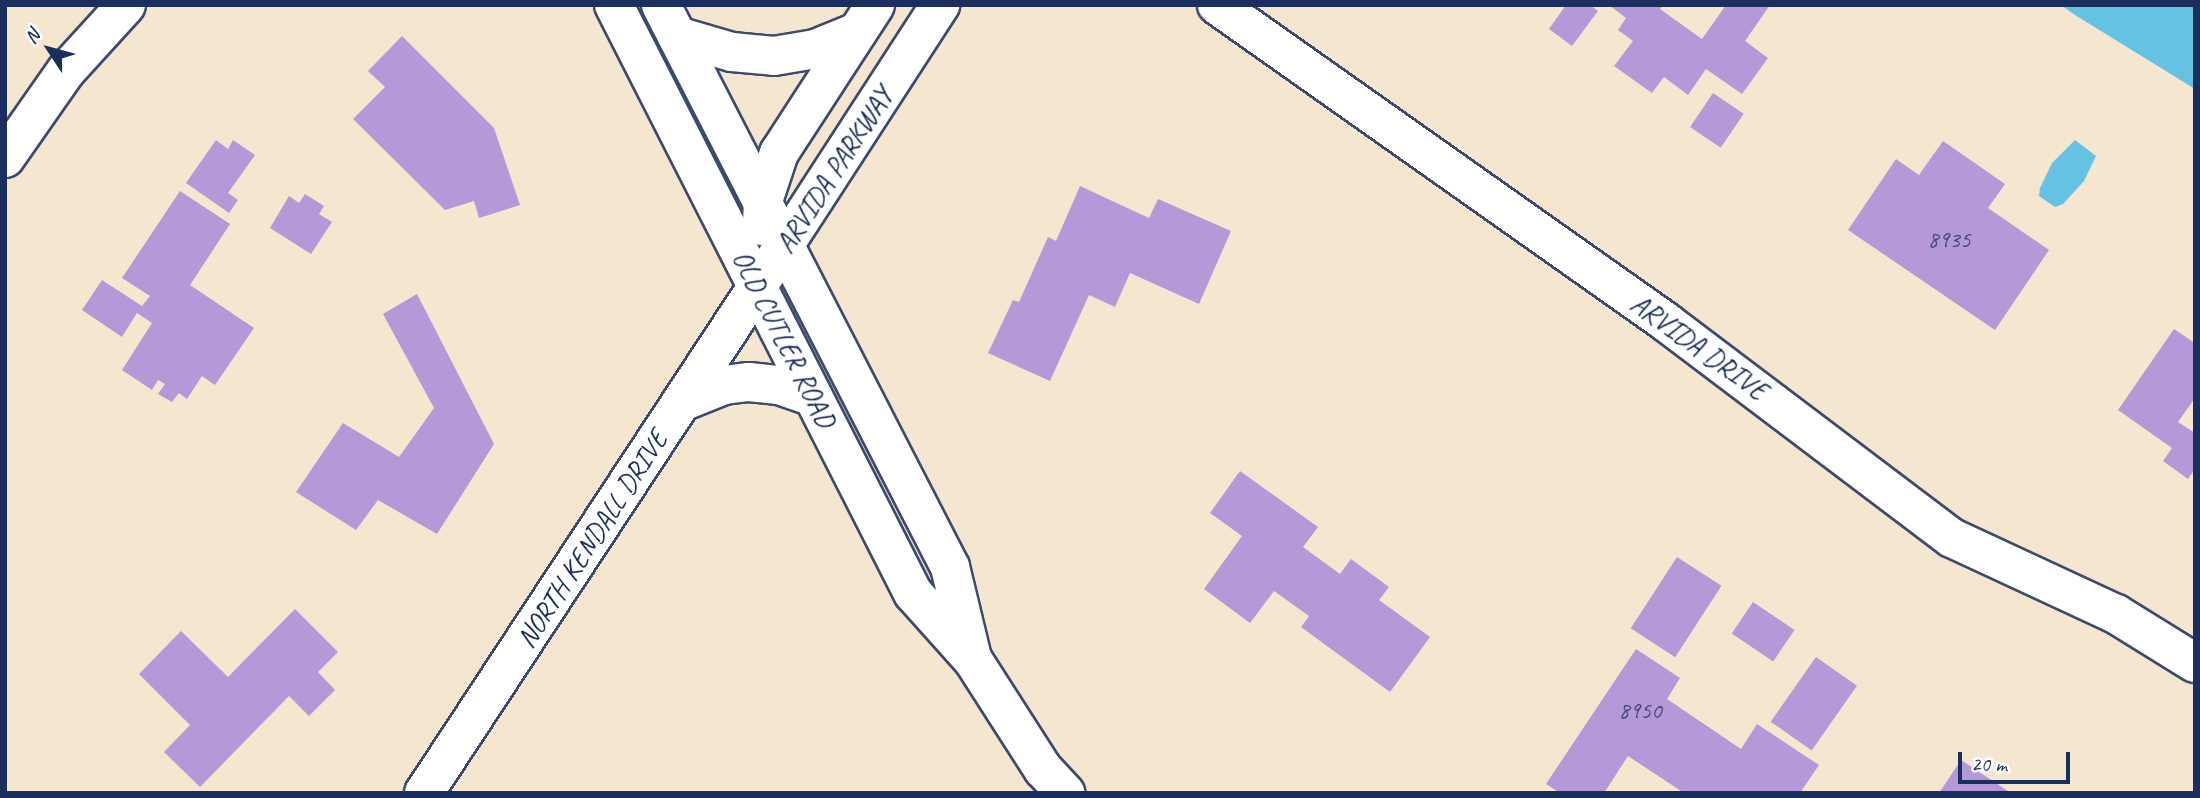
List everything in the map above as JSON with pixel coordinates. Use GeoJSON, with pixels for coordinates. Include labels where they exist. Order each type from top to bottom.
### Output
{"type":"FeatureCollection","features":[{"type":"Feature","properties":{"kind":"street"},"geometry":{"type":"LineString","coordinates":[[5,158],[66,71],[126,5]]}},
{"type":"Feature","properties":{"kind":"street","name":"OLD CUTLER ROAD"},"geometry":{"type":"LineString","coordinates":[[614,5],[759,284],[913,593],[973,660],[1043,769],[1065,793]]}},
{"type":"Feature","properties":{"kind":"street","name":"ARVIDA PARKWAY"},"geometry":{"type":"LineString","coordinates":[[759,284],[940,5]]}},
{"type":"Feature","properties":{"kind":"street","name":"ARVIDA DRIVE"},"geometry":{"type":"LineString","coordinates":[[1217,5],[1666,322],[1952,538],[2116,614],[2195,663]]}},
{"type":"Feature","properties":{"kind":"street"},"geometry":{"type":"LineString","coordinates":[[669,20],[732,52],[774,56],[815,49],[866,19]]}},
{"type":"Feature","properties":{"kind":"street","name":"ARVIDA PARKWAY"},"geometry":{"type":"LineString","coordinates":[[759,284],[763,201],[792,127],[866,19]]}},
{"type":"Feature","properties":{"kind":"street","name":"OLD CUTLER ROAD"},"geometry":{"type":"LineString","coordinates":[[669,20],[950,568],[973,660]]}},
{"type":"Feature","properties":{"kind":"street","name":"NORTH KENDALL DRIVE"},"geometry":{"type":"LineString","coordinates":[[424,793],[759,284]]}},
{"type":"Feature","properties":{"kind":"street"},"geometry":{"type":"LineString","coordinates":[[682,402],[724,386],[749,382],[779,385],[813,397]]}},
{"type":"Feature","properties":{"kind":"water"},"geometry":{"type":"Polygon","coordinates":[[[2061,5],[2195,5],[2195,89],[2075,15],[2061,5]]]}},
{"type":"Feature","properties":{"kind":"water"},"geometry":{"type":"Polygon","coordinates":[[[2075,140],[2096,156],[2084,181],[2063,204],[2055,207],[2039,196],[2040,188],[2052,163],[2075,140]]]}},
{"type":"Feature","properties":{"kind":"building"},"geometry":{"type":"Polygon","coordinates":[[[1566,5],[1590,5],[1598,11],[1572,46],[1549,29],[1566,5]]]}},
{"type":"Feature","properties":{"kind":"building"},"geometry":{"type":"Polygon","coordinates":[[[1609,5],[1663,5],[1660,9],[1702,39],[1726,5],[1770,5],[1745,41],[1768,58],[1742,94],[1706,69],[1688,95],[1664,77],[1652,93],[1614,66],[1633,41],[1618,30],[1626,18],[1609,5]]]}},
{"type":"Feature","properties":{"kind":"building"},"geometry":{"type":"Polygon","coordinates":[[[402,36],[494,128],[520,205],[479,218],[474,201],[445,210],[353,119],[385,87],[368,71],[402,36]]]}},
{"type":"Feature","properties":{"kind":"building"},"geometry":{"type":"Polygon","coordinates":[[[1713,93],[1744,114],[1721,148],[1690,127],[1713,93]]]}},
{"type":"Feature","properties":{"kind":"building"},"geometry":{"type":"Polygon","coordinates":[[[216,140],[228,149],[233,140],[255,155],[228,193],[238,200],[229,213],[186,183],[216,140]]]}},
{"type":"Feature","properties":{"kind":"building"},"geometry":{"type":"Polygon","coordinates":[[[1943,141],[2005,184],[1988,208],[2049,250],[1995,330],[1848,230],[1896,159],[1919,175],[1943,141]]]}},
{"type":"Feature","properties":{"kind":"building"},"geometry":{"type":"Polygon","coordinates":[[[1080,186],[1149,218],[1158,199],[1231,231],[1199,304],[1130,273],[1115,307],[1089,295],[1050,381],[988,353],[1013,300],[1019,302],[1048,237],[1056,241],[1080,186]]]}},
{"type":"Feature","properties":{"kind":"building"},"geometry":{"type":"Polygon","coordinates":[[[180,191],[230,224],[190,285],[254,328],[215,385],[202,376],[187,399],[179,393],[172,402],[158,394],[165,384],[158,380],[152,390],[122,370],[152,323],[137,313],[122,337],[82,310],[102,280],[142,306],[150,296],[122,278],[180,191]]]}},
{"type":"Feature","properties":{"kind":"building"},"geometry":{"type":"Polygon","coordinates":[[[305,194],[324,206],[319,214],[332,222],[311,254],[270,228],[289,196],[299,203],[305,194]]]}},
{"type":"Feature","properties":{"kind":"building"},"geometry":{"type":"Polygon","coordinates":[[[417,294],[494,444],[437,534],[378,500],[356,530],[296,492],[343,423],[399,457],[434,408],[383,314],[417,294]]]}},
{"type":"Feature","properties":{"kind":"building"},"geometry":{"type":"Polygon","coordinates":[[[2174,329],[2195,343],[2195,398],[2178,422],[2195,433],[2195,469],[2188,479],[2163,461],[2172,448],[2118,410],[2174,329]]]}},
{"type":"Feature","properties":{"kind":"building"},"geometry":{"type":"Polygon","coordinates":[[[1240,471],[1318,527],[1303,547],[1340,574],[1351,559],[1389,587],[1379,600],[1430,637],[1390,692],[1301,627],[1309,616],[1274,591],[1250,623],[1204,589],[1242,536],[1210,513],[1240,471]]]}},
{"type":"Feature","properties":{"kind":"building"},"geometry":{"type":"Polygon","coordinates":[[[1677,557],[1721,586],[1675,657],[1631,628],[1677,557]]]}},
{"type":"Feature","properties":{"kind":"building"},"geometry":{"type":"Polygon","coordinates":[[[1753,602],[1794,630],[1773,661],[1732,634],[1753,602]]]}},
{"type":"Feature","properties":{"kind":"building"},"geometry":{"type":"Polygon","coordinates":[[[295,609],[338,652],[318,672],[335,690],[309,716],[289,696],[200,787],[164,752],[190,725],[139,674],[181,631],[228,677],[295,609]]]}},
{"type":"Feature","properties":{"kind":"building"},"geometry":{"type":"Polygon","coordinates":[[[1636,649],[1680,678],[1667,699],[1741,749],[1757,724],[1819,765],[1800,793],[1684,793],[1628,756],[1604,793],[1560,793],[1546,784],[1636,649]]]}},
{"type":"Feature","properties":{"kind":"building"},"geometry":{"type":"Polygon","coordinates":[[[1816,657],[1857,686],[1812,750],[1771,722],[1816,657]]]}},
{"type":"Feature","properties":{"kind":"building"},"geometry":{"type":"Polygon","coordinates":[[[1961,760],[2011,793],[1939,793],[1961,760]]]}}]}
